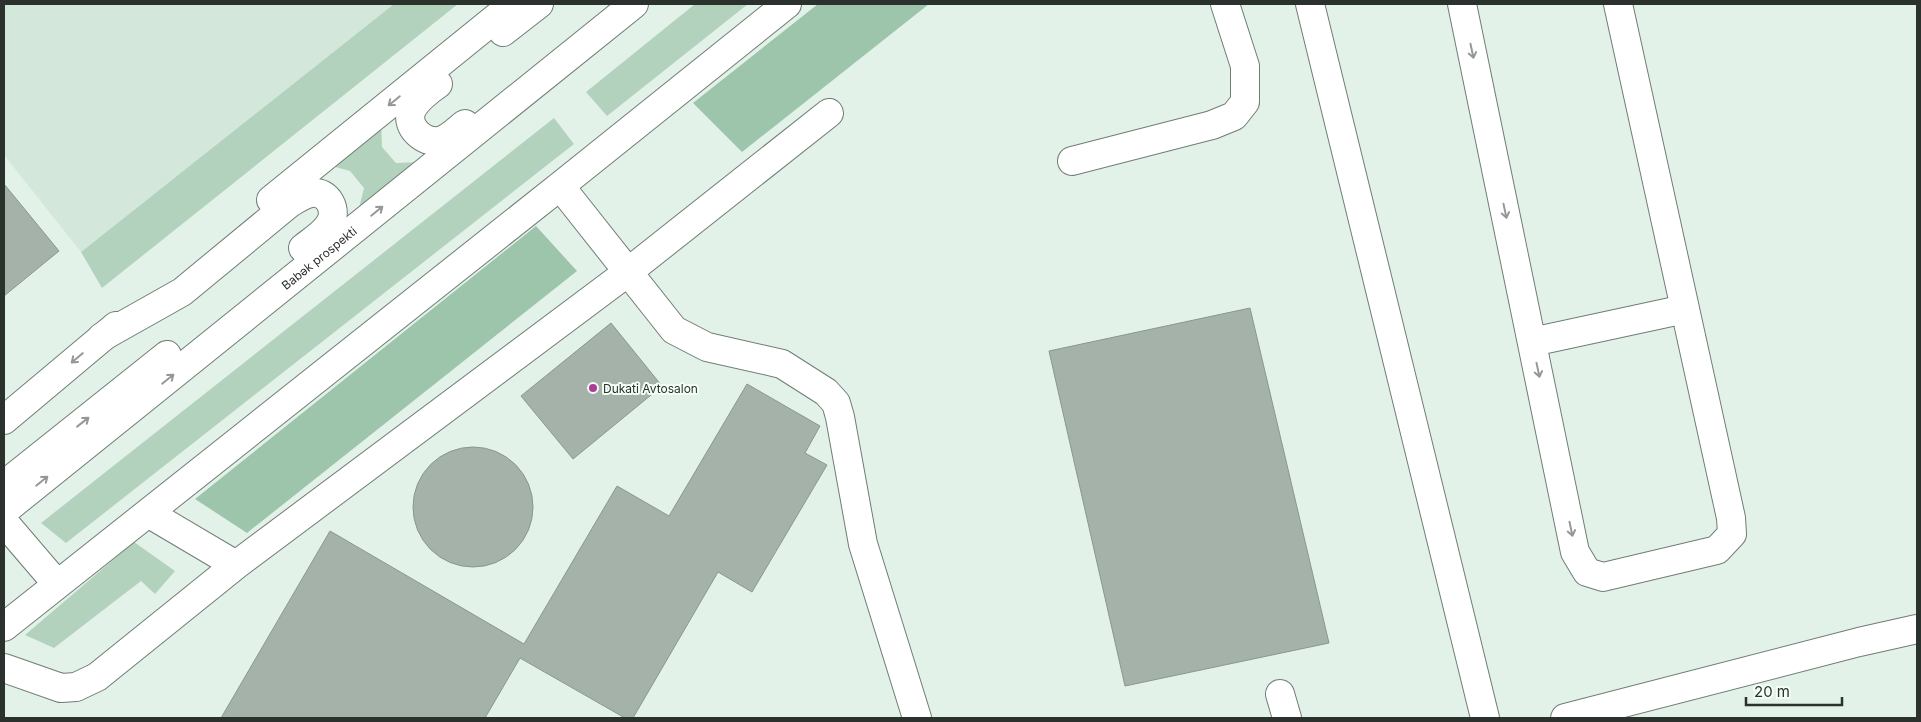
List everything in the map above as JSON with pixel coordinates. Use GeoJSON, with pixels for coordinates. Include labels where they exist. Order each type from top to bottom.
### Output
{"type":"FeatureCollection","features":[{"type":"Feature","properties":{"kind":"main road"},"geometry":{"type":"LineString","coordinates":[[4,420],[102,337],[513,4]]}},
{"type":"Feature","properties":{"kind":"main road"},"geometry":{"type":"LineString","coordinates":[[539,4],[432,88],[418,102],[411,112],[411,121],[418,135],[428,140],[439,141],[448,136],[558,50],[627,9]]}},
{"type":"Feature","properties":{"kind":"main road"},"geometry":{"type":"LineString","coordinates":[[4,626],[787,4]]}},
{"type":"Feature","properties":{"kind":"main road"},"geometry":{"type":"LineString","coordinates":[[1072,161],[1212,125],[1234,116],[1245,102],[1245,66],[1225,4]]}},
{"type":"Feature","properties":{"kind":"main road"},"geometry":{"type":"LineString","coordinates":[[1310,4],[1485,718]]}},
{"type":"Feature","properties":{"kind":"main road"},"geometry":{"type":"LineString","coordinates":[[1462,4],[1576,552],[1587,572],[1603,577],[1718,550],[1732,534],[1731,518],[1618,4]]}},
{"type":"Feature","properties":{"kind":"main road","name":"Babək prospekti"},"geometry":{"type":"LineString","coordinates":[[4,511],[627,9]]}},
{"type":"Feature","properties":{"kind":"main road"},"geometry":{"type":"LineString","coordinates":[[4,668],[61,688],[76,687],[97,677],[236,564],[628,272],[829,112]]}},
{"type":"Feature","properties":{"kind":"main road"},"geometry":{"type":"LineString","coordinates":[[560,186],[674,330],[707,348],[782,364],[826,392],[836,403],[862,544],[916,718]]}},
{"type":"Feature","properties":{"kind":"main road"},"geometry":{"type":"LineString","coordinates":[[4,485],[317,237],[330,224],[333,212],[327,197],[322,193],[312,193],[303,195],[290,203],[182,292],[102,337]]}},
{"type":"Feature","properties":{"kind":"main road"},"geometry":{"type":"LineString","coordinates":[[1532,342],[1685,309]]}},
{"type":"Feature","properties":{"kind":"main road"},"geometry":{"type":"LineString","coordinates":[[148,513],[236,564]]}},
{"type":"Feature","properties":{"kind":"main road"},"geometry":{"type":"LineString","coordinates":[[4,522],[57,584]]}},
{"type":"Feature","properties":{"kind":"main road"},"geometry":{"type":"LineString","coordinates":[[1565,718],[1859,642],[1917,629]]}},
{"type":"Feature","properties":{"kind":"shaded area"},"geometry":{"type":"Polygon","coordinates":[[[4,4],[394,4],[81,252],[4,155],[4,4]]]}},
{"type":"Feature","properties":{"kind":"shaded area"},"geometry":{"type":"Polygon","coordinates":[[[394,4],[458,4],[102,288],[81,252],[394,4]]]}},
{"type":"Feature","properties":{"kind":"shaded area"},"geometry":{"type":"Polygon","coordinates":[[[695,4],[748,4],[607,116],[586,92],[695,4]]]}},
{"type":"Feature","properties":{"kind":"shaded area"},"geometry":{"type":"Polygon","coordinates":[[[554,118],[574,144],[66,543],[41,523],[554,118]]]}},
{"type":"Feature","properties":{"kind":"shaded area"},"geometry":{"type":"Polygon","coordinates":[[[381,120],[382,147],[396,163],[421,162],[358,212],[364,188],[350,171],[328,165],[381,120]]]}},
{"type":"Feature","properties":{"kind":"shaded area"},"geometry":{"type":"Polygon","coordinates":[[[134,542],[175,571],[155,594],[141,581],[54,648],[25,635],[134,542]]]}},
{"type":"Feature","properties":{"kind":"green space"},"geometry":{"type":"Polygon","coordinates":[[[818,4],[929,4],[742,152],[693,103],[818,4]]]}},
{"type":"Feature","properties":{"kind":"green space"},"geometry":{"type":"Polygon","coordinates":[[[536,226],[577,271],[247,533],[195,499],[536,226]]]}},
{"type":"Feature","properties":{"kind":"building"},"geometry":{"type":"Polygon","coordinates":[[[4,184],[59,251],[4,296],[4,184]]]}},
{"type":"Feature","properties":{"kind":"building"},"geometry":{"type":"Polygon","coordinates":[[[1250,308],[1329,643],[1125,686],[1049,351],[1250,308]]]}},
{"type":"Feature","properties":{"kind":"building"},"geometry":{"type":"Polygon","coordinates":[[[611,323],[662,386],[573,459],[521,396],[611,323]]]}},
{"type":"Feature","properties":{"kind":"building"},"geometry":{"type":"Polygon","coordinates":[[[747,384],[820,426],[805,453],[827,465],[752,592],[718,572],[633,718],[625,718],[520,658],[485,718],[221,718],[330,531],[524,644],[617,486],[669,516],[747,384]]]}},
{"type":"Feature","properties":{"kind":"building"},"geometry":{"type":"Polygon","coordinates":[[[473,447],[496,451],[516,464],[529,484],[533,507],[529,530],[516,550],[496,563],[473,567],[450,563],[430,550],[417,530],[413,507],[417,484],[430,464],[450,451],[473,447]]]}},
{"type":"Feature","properties":{"kind":"place","name":"Dukati Avtosalon"},"geometry":{"type":"Point","coordinates":[593,388]}}]}
